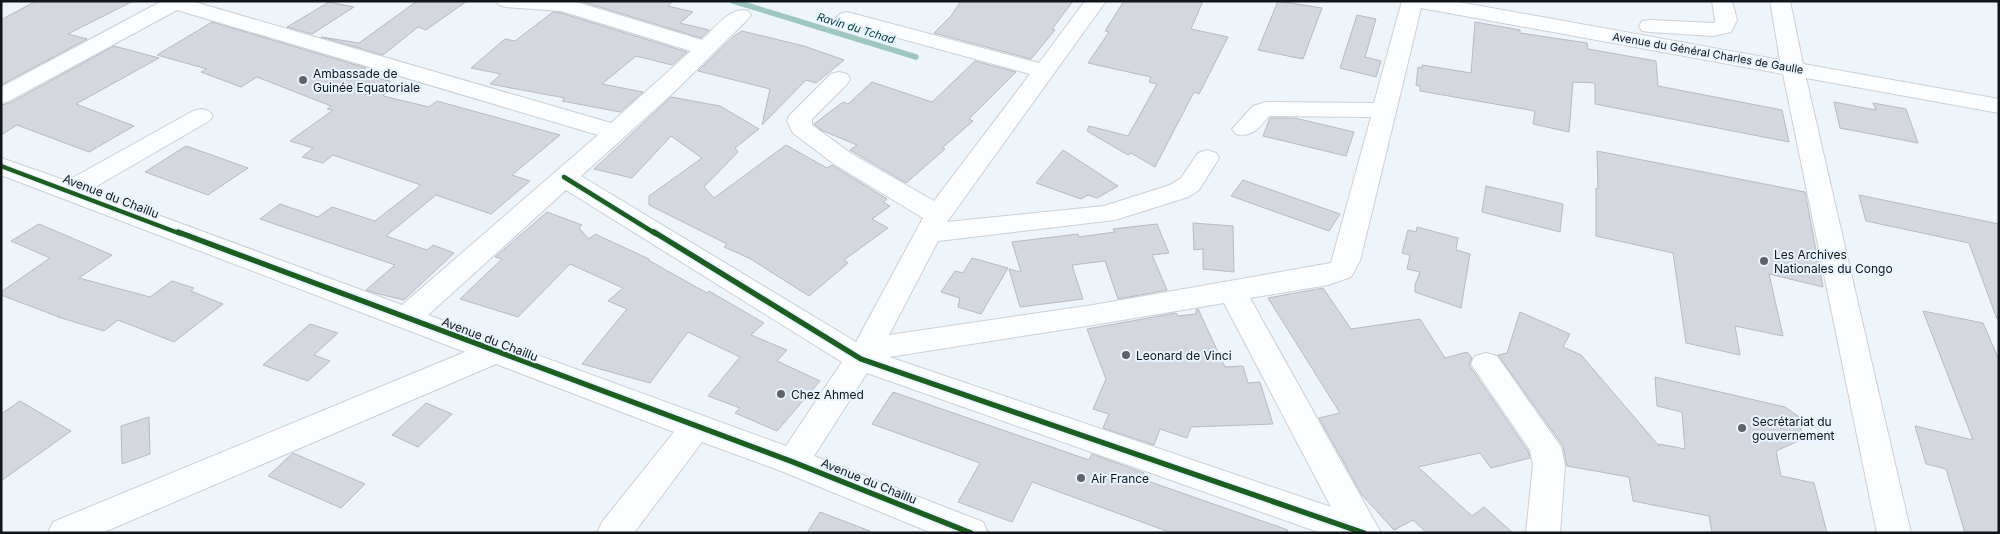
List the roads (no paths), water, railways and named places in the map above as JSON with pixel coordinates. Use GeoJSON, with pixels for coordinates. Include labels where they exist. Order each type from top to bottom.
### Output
{"type":"FeatureCollection","features":[{"type":"Feature","properties":{"kind":"street"},"geometry":{"type":"LineString","coordinates":[[506,1],[563,6],[706,48]]}},
{"type":"Feature","properties":{"kind":"street"},"geometry":{"type":"LineString","coordinates":[[793,462],[864,354],[934,224],[1096,1]]}},
{"type":"Feature","properties":{"kind":"street"},"geometry":{"type":"LineString","coordinates":[[864,354],[1233,293],[1328,275],[1341,270],[1346,260],[1412,1]]}},
{"type":"Feature","properties":{"kind":"street","name":"Avenue du Général Charles de Gaulle"},"geometry":{"type":"LineString","coordinates":[[1417,1],[1999,106]]}},
{"type":"Feature","properties":{"kind":"street"},"geometry":{"type":"LineString","coordinates":[[1506,1],[1644,26],[1712,30],[1723,27],[1726,20],[1722,1]]}},
{"type":"Feature","properties":{"kind":"street"},"geometry":{"type":"LineString","coordinates":[[1780,1],[1810,154],[1894,533]]}},
{"type":"Feature","properties":{"kind":"street"},"geometry":{"type":"LineString","coordinates":[[1,96],[177,2],[614,132]]}},
{"type":"Feature","properties":{"kind":"street"},"geometry":{"type":"LineString","coordinates":[[406,318],[614,132],[740,15]]}},
{"type":"Feature","properties":{"kind":"street"},"geometry":{"type":"LineString","coordinates":[[847,18],[1044,71]]}},
{"type":"Feature","properties":{"kind":"street"},"geometry":{"type":"LineString","coordinates":[[838,79],[801,116],[799,121],[801,128],[934,224],[1106,214],[1179,192],[1190,184],[1207,158]]}},
{"type":"Feature","properties":{"kind":"street"},"geometry":{"type":"LineString","coordinates":[[1244,129],[1261,111],[1266,109],[1385,111]]}},
{"type":"Feature","properties":{"kind":"street"},"geometry":{"type":"LineString","coordinates":[[69,191],[201,116]]}},
{"type":"Feature","properties":{"kind":"street","name":"Avenue du Chaillu"},"geometry":{"type":"LineString","coordinates":[[1,166],[496,351],[696,428],[793,462],[971,533]]}},
{"type":"Feature","properties":{"kind":"street"},"geometry":{"type":"LineString","coordinates":[[564,176],[864,354],[1363,532]]}},
{"type":"Feature","properties":{"kind":"street"},"geometry":{"type":"LineString","coordinates":[[1233,293],[1363,532]]}},
{"type":"Feature","properties":{"kind":"street"},"geometry":{"type":"LineString","coordinates":[[66,533],[496,351]]}},
{"type":"Feature","properties":{"kind":"street"},"geometry":{"type":"LineString","coordinates":[[1486,364],[1545,447],[1549,465],[1543,533]]}},
{"type":"Feature","properties":{"kind":"street"},"geometry":{"type":"LineString","coordinates":[[614,533],[696,428]]}},
{"type":"Feature","properties":{"kind":"waterway","name":"Ravin du Tchad"},"geometry":{"type":"LineString","coordinates":[[733,1],[916,57]]}},
{"type":"Feature","properties":{"kind":"place","name":"Ambassade de Guinée Equatoriale"},"geometry":{"type":"Point","coordinates":[303,80]}},
{"type":"Feature","properties":{"kind":"place","name":"Les Archives Nationales du Congo"},"geometry":{"type":"Point","coordinates":[1764,261]}},
{"type":"Feature","properties":{"kind":"place","name":"Leonard de Vinci"},"geometry":{"type":"Point","coordinates":[1126,355]}},
{"type":"Feature","properties":{"kind":"place","name":"Chez Ahmed"},"geometry":{"type":"Point","coordinates":[781,394]}},
{"type":"Feature","properties":{"kind":"place","name":"Secrétariat du gouvernement"},"geometry":{"type":"Point","coordinates":[1742,428]}},
{"type":"Feature","properties":{"kind":"place","name":"Air France"},"geometry":{"type":"Point","coordinates":[1081,478]}}]}
